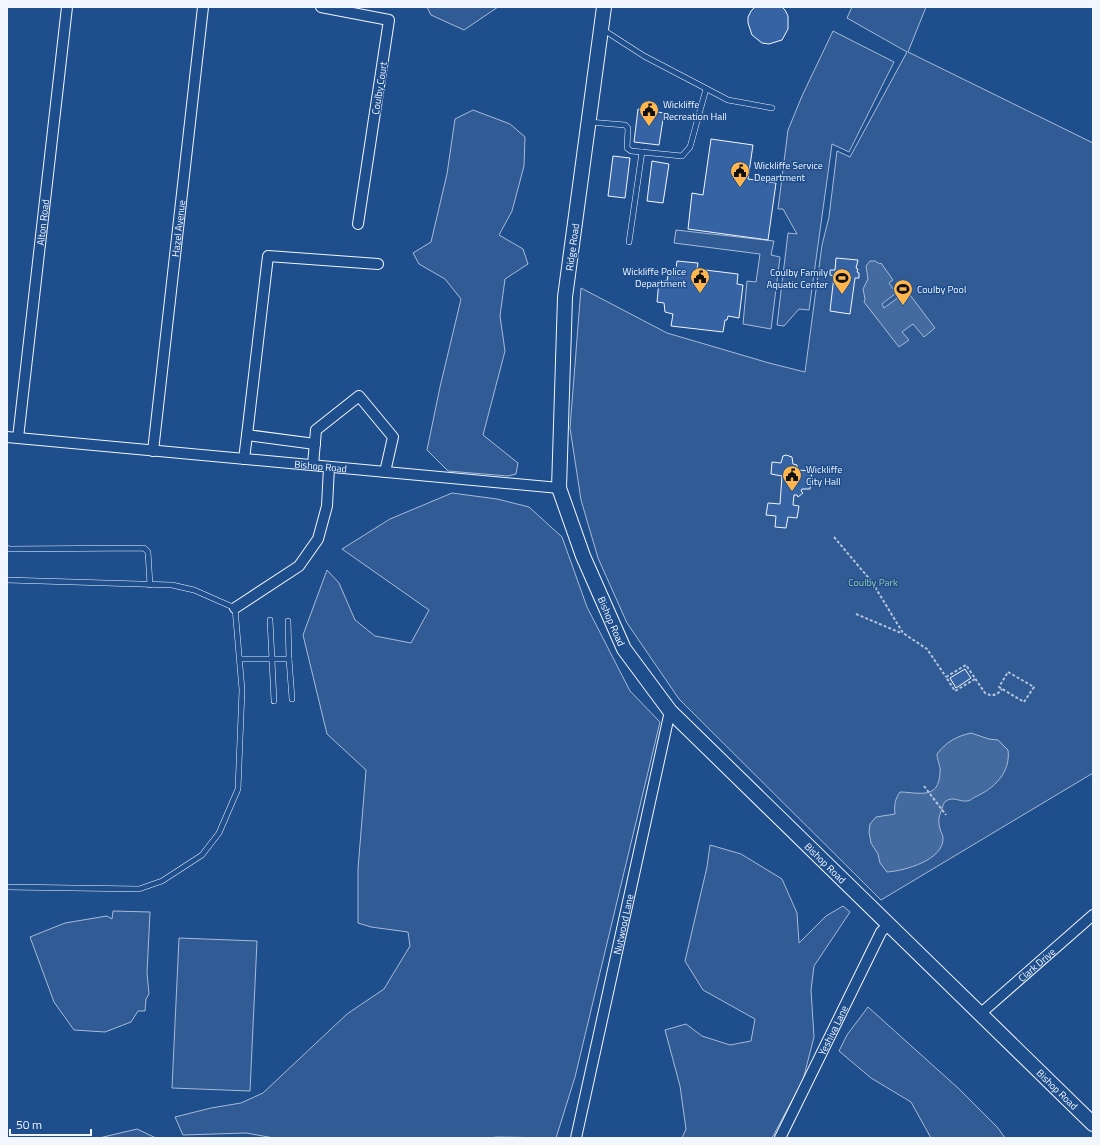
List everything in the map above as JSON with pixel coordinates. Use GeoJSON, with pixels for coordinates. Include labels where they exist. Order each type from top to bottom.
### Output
{"type":"FeatureCollection","features":[{"type":"Feature","properties":{"kind":"main road","name":"Ridge Road"},"geometry":{"type":"LineString","coordinates":[[559,488],[565,297],[604,7]]}},
{"type":"Feature","properties":{"kind":"main road","name":"Bishop Road"},"geometry":{"type":"LineString","coordinates":[[559,488],[583,556],[624,649],[670,711],[1093,1124]]}},
{"type":"Feature","properties":{"kind":"street","name":"Alton Road"},"geometry":{"type":"LineString","coordinates":[[18,438],[67,7]]}},
{"type":"Feature","properties":{"kind":"street","name":"Hazel Avenue"},"geometry":{"type":"LineString","coordinates":[[153,451],[203,7]]}},
{"type":"Feature","properties":{"kind":"street","name":"Coulby Court"},"geometry":{"type":"LineString","coordinates":[[321,7],[389,20],[358,224]]}},
{"type":"Feature","properties":{"kind":"street"},"geometry":{"type":"LineString","coordinates":[[244,459],[268,256],[378,264]]}},
{"type":"Feature","properties":{"kind":"street"},"geometry":{"type":"LineString","coordinates":[[313,465],[316,430],[359,396],[393,437],[385,472]]}},
{"type":"Feature","properties":{"kind":"street"},"geometry":{"type":"LineString","coordinates":[[248,434],[315,444]]}},
{"type":"Feature","properties":{"kind":"street","name":"Bishop Road"},"geometry":{"type":"LineString","coordinates":[[7,437],[559,488]]}},
{"type":"Feature","properties":{"kind":"street"},"geometry":{"type":"LineString","coordinates":[[235,608],[299,566],[318,539],[327,506],[329,466]]}},
{"type":"Feature","properties":{"kind":"street","name":"Nutwood Lane"},"geometry":{"type":"LineString","coordinates":[[576,1138],[670,711]]}},
{"type":"Feature","properties":{"kind":"street","name":"Clark Drive"},"geometry":{"type":"LineString","coordinates":[[980,1014],[1093,915]]}},
{"type":"Feature","properties":{"kind":"street","name":"Yeshiva Lane"},"geometry":{"type":"LineString","coordinates":[[782,1137],[881,932],[889,924]]}},
{"type":"Feature","properties":{"kind":"lane"},"geometry":{"type":"LineString","coordinates":[[601,28],[644,56],[728,100],[772,108]]}},
{"type":"Feature","properties":{"kind":"lane"},"geometry":{"type":"LineString","coordinates":[[588,122],[625,125],[628,128],[627,148],[631,151],[682,156],[690,147],[706,89]]}},
{"type":"Feature","properties":{"kind":"lane"},"geometry":{"type":"LineString","coordinates":[[629,242],[642,152]]}},
{"type":"Feature","properties":{"kind":"lane"},"geometry":{"type":"LineString","coordinates":[[7,548],[144,548],[148,552],[150,585]]}},
{"type":"Feature","properties":{"kind":"lane"},"geometry":{"type":"LineString","coordinates":[[7,580],[172,586],[194,590],[235,608],[242,690],[238,789],[219,833],[202,855],[162,881],[139,889],[7,887]]}},
{"type":"Feature","properties":{"kind":"lane"},"geometry":{"type":"LineString","coordinates":[[270,620],[274,701]]}},
{"type":"Feature","properties":{"kind":"lane"},"geometry":{"type":"LineString","coordinates":[[288,621],[292,700]]}},
{"type":"Feature","properties":{"kind":"lane"},"geometry":{"type":"LineString","coordinates":[[240,659],[289,659]]}},
{"type":"Feature","properties":{"kind":"path"},"geometry":{"type":"LineString","coordinates":[[834,538],[872,582],[903,633]]}},
{"type":"Feature","properties":{"kind":"path"},"geometry":{"type":"LineString","coordinates":[[856,614],[903,633],[927,649],[956,691],[975,679]]}},
{"type":"Feature","properties":{"kind":"path"},"geometry":{"type":"LineString","coordinates":[[946,677],[966,665],[985,693],[990,695],[998,694],[1002,689]]}},
{"type":"Feature","properties":{"kind":"path"},"geometry":{"type":"LineString","coordinates":[[1008,672],[1034,687],[1024,702],[1002,689],[999,687],[1008,672]]}},
{"type":"Feature","properties":{"kind":"path"},"geometry":{"type":"LineString","coordinates":[[924,786],[946,815]]}},
{"type":"Feature","properties":{"kind":"shaded area"},"geometry":{"type":"Polygon","coordinates":[[[427,7],[498,7],[464,30],[431,15],[427,7]]]}},
{"type":"Feature","properties":{"kind":"shaded area","name":"Coulby Park"},"geometry":{"type":"Polygon","coordinates":[[[852,7],[926,7],[908,52],[1093,143],[1093,773],[881,900],[679,699],[627,623],[598,558],[581,500],[570,428],[581,288],[667,333],[805,372],[822,245],[829,217],[837,151],[850,157],[907,52],[847,18],[852,7]]]}},
{"type":"Feature","properties":{"kind":"shaded area"},"geometry":{"type":"Polygon","coordinates":[[[833,31],[894,62],[849,152],[832,144],[809,310],[799,309],[784,326],[777,325],[788,233],[797,234],[783,209],[778,209],[788,130],[802,96],[833,31]]]}},
{"type":"Feature","properties":{"kind":"shaded area"},"geometry":{"type":"Polygon","coordinates":[[[473,110],[510,124],[525,137],[524,166],[512,211],[499,235],[523,249],[528,264],[505,279],[500,316],[505,351],[483,435],[518,463],[516,474],[508,476],[448,471],[427,450],[461,299],[445,279],[419,264],[413,253],[431,242],[447,174],[455,119],[473,110]]]}},
{"type":"Feature","properties":{"kind":"shaded area"},"geometry":{"type":"Polygon","coordinates":[[[676,230],[774,241],[771,255],[780,257],[771,329],[743,324],[747,281],[756,282],[760,254],[674,243],[676,230]]]}},
{"type":"Feature","properties":{"kind":"shaded area","name":"Coulby Pool"},"geometry":{"type":"Polygon","coordinates":[[[870,261],[881,263],[893,280],[889,283],[896,293],[882,304],[884,308],[907,291],[935,328],[924,337],[913,324],[902,332],[909,340],[899,347],[864,302],[865,299],[863,289],[868,279],[866,266],[870,261]]]}},
{"type":"Feature","properties":{"kind":"shaded area"},"geometry":{"type":"Polygon","coordinates":[[[452,493],[497,499],[529,507],[562,537],[587,607],[630,691],[660,722],[575,1077],[556,1138],[274,1138],[246,1133],[183,1135],[175,1117],[211,1108],[241,1103],[263,1093],[347,1014],[384,989],[410,946],[408,932],[371,927],[358,923],[358,869],[366,770],[327,734],[303,635],[327,570],[339,583],[355,620],[375,636],[411,643],[429,610],[342,549],[390,519],[452,493]]]}},
{"type":"Feature","properties":{"kind":"shaded area"},"geometry":{"type":"Polygon","coordinates":[[[971,733],[989,739],[998,740],[1008,750],[1007,766],[1000,779],[982,794],[968,801],[951,799],[946,801],[939,820],[939,826],[943,838],[942,846],[930,858],[922,863],[912,867],[887,872],[880,863],[878,854],[871,843],[869,832],[870,824],[876,817],[895,814],[895,802],[900,792],[926,793],[932,791],[939,781],[940,770],[937,754],[952,740],[971,733]]]}},
{"type":"Feature","properties":{"kind":"shaded area"},"geometry":{"type":"Polygon","coordinates":[[[710,845],[741,854],[782,879],[797,913],[799,943],[826,916],[843,906],[850,912],[814,966],[811,990],[814,1037],[803,1080],[772,1138],[682,1138],[686,1129],[680,1086],[665,1030],[686,1024],[702,1036],[730,1045],[751,1041],[755,1019],[703,990],[685,961],[707,867],[710,845]]]}},
{"type":"Feature","properties":{"kind":"shaded area"},"geometry":{"type":"Polygon","coordinates":[[[113,911],[150,912],[147,973],[149,994],[146,999],[145,1011],[138,1011],[131,1022],[105,1032],[74,1030],[54,1002],[30,937],[65,923],[107,916],[112,919],[113,911]]]}},
{"type":"Feature","properties":{"kind":"shaded area"},"geometry":{"type":"Polygon","coordinates":[[[179,938],[257,941],[250,1091],[172,1088],[179,938]]]}},
{"type":"Feature","properties":{"kind":"shaded area"},"geometry":{"type":"Polygon","coordinates":[[[868,1007],[958,1088],[998,1128],[1005,1138],[931,1138],[911,1102],[871,1078],[839,1051],[847,1035],[868,1007]]]}},
{"type":"Feature","properties":{"kind":"shaded area"},"geometry":{"type":"Polygon","coordinates":[[[137,1129],[156,1138],[99,1138],[137,1129]]]}},
{"type":"Feature","properties":{"kind":"building"},"geometry":{"type":"Polygon","coordinates":[[[755,7],[782,7],[785,10],[788,16],[788,29],[782,40],[769,44],[762,43],[752,35],[748,23],[748,17],[755,7]]]}},
{"type":"Feature","properties":{"kind":"building","name":"Wickliffe Recreation Hall"},"geometry":{"type":"Polygon","coordinates":[[[638,109],[664,113],[659,145],[634,142],[638,109]]]}},
{"type":"Feature","properties":{"kind":"building","name":"Wickliffe Service Department"},"geometry":{"type":"Polygon","coordinates":[[[711,139],[753,145],[748,179],[776,183],[768,240],[688,229],[692,193],[703,195],[711,139]]]}},
{"type":"Feature","properties":{"kind":"building"},"geometry":{"type":"Polygon","coordinates":[[[613,156],[630,158],[625,198],[608,196],[613,156]]]}},
{"type":"Feature","properties":{"kind":"building"},"geometry":{"type":"Polygon","coordinates":[[[652,161],[669,164],[663,203],[647,201],[652,161]]]}},
{"type":"Feature","properties":{"kind":"building","name":"Coulby Family Aquatic Center"},"geometry":{"type":"Polygon","coordinates":[[[836,258],[858,260],[856,268],[858,269],[857,272],[859,273],[859,278],[855,278],[850,314],[830,311],[834,276],[830,275],[830,270],[835,270],[836,258]]]}},
{"type":"Feature","properties":{"kind":"building","name":"Wickliffe Police Department"},"geometry":{"type":"Polygon","coordinates":[[[677,261],[698,263],[697,269],[738,274],[737,284],[743,285],[739,318],[728,316],[727,320],[725,320],[723,332],[671,326],[673,314],[665,312],[664,303],[657,302],[659,281],[667,281],[668,275],[675,276],[677,261]]]}},
{"type":"Feature","properties":{"kind":"building","name":"Wickliffe City Hall"},"geometry":{"type":"Polygon","coordinates":[[[786,455],[792,457],[793,464],[797,465],[797,470],[812,471],[810,489],[802,489],[801,491],[803,493],[798,497],[797,495],[794,495],[793,505],[799,506],[797,518],[788,517],[786,528],[775,527],[776,516],[766,515],[768,503],[780,504],[782,476],[771,474],[772,462],[781,463],[783,456],[786,455]]]}},
{"type":"Feature","properties":{"kind":"building"},"geometry":{"type":"Polygon","coordinates":[[[965,669],[971,678],[956,688],[950,678],[965,669]]]}},
{"type":"Feature","properties":{"kind":"place","name":"Wickliffe Recreation Hall"},"geometry":{"type":"Point","coordinates":[649,127]}},
{"type":"Feature","properties":{"kind":"place","name":"Wickliffe Service Department"},"geometry":{"type":"Point","coordinates":[740,188]}},
{"type":"Feature","properties":{"kind":"place","name":"Wickliffe Police Department"},"geometry":{"type":"Point","coordinates":[700,294]}},
{"type":"Feature","properties":{"kind":"place","name":"Coulby Family Aquatic Center"},"geometry":{"type":"Point","coordinates":[842,295]}},
{"type":"Feature","properties":{"kind":"place","name":"Coulby Pool"},"geometry":{"type":"Point","coordinates":[903,306]}},
{"type":"Feature","properties":{"kind":"place","name":"Wickliffe City Hall"},"geometry":{"type":"Point","coordinates":[792,492]}}]}
